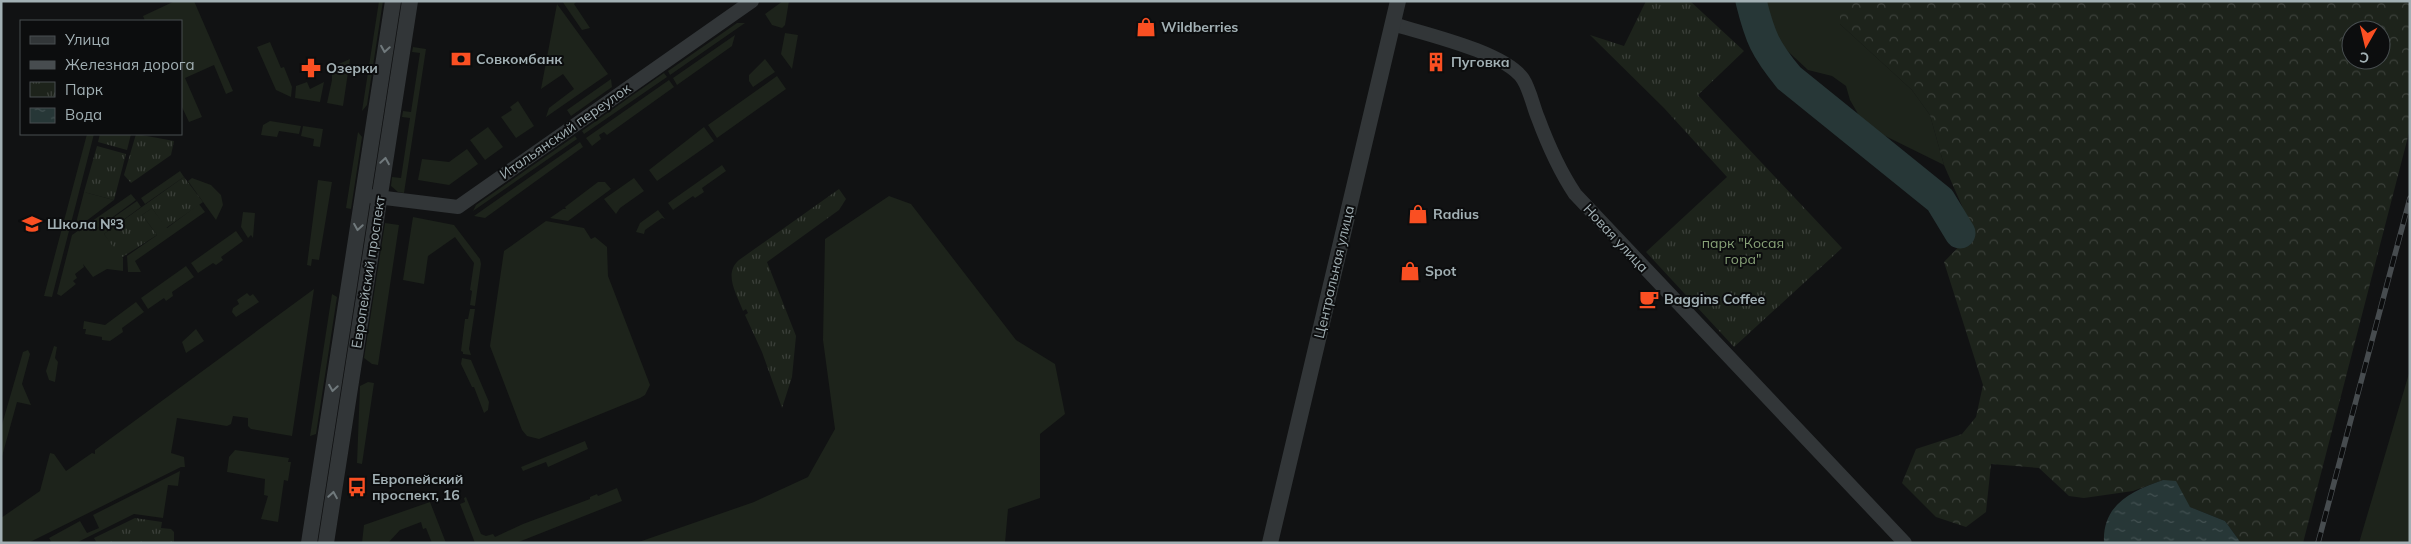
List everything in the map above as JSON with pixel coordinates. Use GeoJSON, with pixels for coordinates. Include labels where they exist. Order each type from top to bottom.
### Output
{"type":"FeatureCollection","features":[{"type":"Feature","properties":{"kind":"street","name":"Европейский проспект"},"geometry":{"type":"LineString","coordinates":[[309,543],[393,1]]}},
{"type":"Feature","properties":{"kind":"street","name":"Европейский проспект"},"geometry":{"type":"LineString","coordinates":[[326,543],[410,1]]}},
{"type":"Feature","properties":{"kind":"street","name":"Итальянский переулок"},"geometry":{"type":"LineString","coordinates":[[363,195],[458,207],[752,1]]}},
{"type":"Feature","properties":{"kind":"street","name":"Центральная улица"},"geometry":{"type":"LineString","coordinates":[[1270,543],[1398,1]]}},
{"type":"Feature","properties":{"kind":"street","name":"Новая улица"},"geometry":{"type":"LineString","coordinates":[[1393,24],[1485,54],[1509,64],[1523,79],[1551,153],[1574,194],[1905,543]]}},
{"type":"Feature","properties":{"kind":"green space"},"geometry":{"type":"Polygon","coordinates":[[[175,1],[194,1],[233,91],[226,94],[214,65],[185,78],[202,117],[189,122],[182,107],[182,20],[145,20],[143,16],[175,1]]]}},
{"type":"Feature","properties":{"kind":"green space"},"geometry":{"type":"Polygon","coordinates":[[[379,1],[383,1],[367,105],[362,111],[379,1]]]}},
{"type":"Feature","properties":{"kind":"green space"},"geometry":{"type":"Polygon","coordinates":[[[562,1],[577,1],[574,4],[590,28],[582,30],[562,1]]]}},
{"type":"Feature","properties":{"kind":"green space"},"geometry":{"type":"Polygon","coordinates":[[[783,1],[789,1],[785,25],[782,28],[772,25],[765,14],[783,1]]]}},
{"type":"Feature","properties":{"kind":"green space","name":"парк \"Косая гора\""},"geometry":{"type":"Polygon","coordinates":[[[1646,1],[1690,1],[1744,51],[1698,95],[1842,248],[1734,347],[1646,252],[1727,177],[1664,108],[1590,35],[1624,46],[1646,1]]]}},
{"type":"Feature","properties":{"kind":"green space"},"geometry":{"type":"Polygon","coordinates":[[[1764,1],[1840,1],[1840,24],[1912,90],[1930,115],[1944,165],[1865,126],[1850,100],[1846,86],[1832,76],[1808,70],[1780,44],[1764,1]]]}},
{"type":"Feature","properties":{"kind":"green space"},"geometry":{"type":"Polygon","coordinates":[[[1840,1],[2410,1],[2410,129],[2303,543],[2241,543],[2225,521],[2190,507],[2163,480],[2133,491],[2084,498],[2069,496],[2039,468],[1991,464],[1986,512],[1966,527],[1936,517],[1902,483],[1916,449],[1962,434],[1976,417],[1983,385],[1944,262],[1967,238],[1962,206],[1944,165],[1930,115],[1912,90],[1840,24],[1840,1]]]}},
{"type":"Feature","properties":{"kind":"green space"},"geometry":{"type":"Polygon","coordinates":[[[557,4],[608,74],[546,117],[549,108],[574,89],[563,74],[541,89],[557,4]]]}},
{"type":"Feature","properties":{"kind":"green space"},"geometry":{"type":"Polygon","coordinates":[[[737,23],[745,23],[670,75],[668,71],[737,23]]]}},
{"type":"Feature","properties":{"kind":"green space"},"geometry":{"type":"Polygon","coordinates":[[[785,33],[798,35],[792,69],[781,54],[785,33]]]}},
{"type":"Feature","properties":{"kind":"green space"},"geometry":{"type":"Polygon","coordinates":[[[735,35],[732,46],[677,85],[673,78],[735,35]]]}},
{"type":"Feature","properties":{"kind":"green space"},"geometry":{"type":"Polygon","coordinates":[[[270,42],[281,68],[284,67],[292,87],[291,97],[276,90],[257,47],[270,42]]]}},
{"type":"Feature","properties":{"kind":"green space"},"geometry":{"type":"Polygon","coordinates":[[[413,47],[426,49],[404,193],[398,192],[391,186],[392,177],[401,178],[410,118],[402,117],[403,111],[411,112],[420,53],[412,52],[413,47]]]}},
{"type":"Feature","properties":{"kind":"green space"},"geometry":{"type":"Polygon","coordinates":[[[350,59],[343,106],[327,103],[332,80],[332,67],[350,59]]]}},
{"type":"Feature","properties":{"kind":"green space"},"geometry":{"type":"Polygon","coordinates":[[[765,59],[775,72],[753,87],[749,81],[749,75],[765,59]]]}},
{"type":"Feature","properties":{"kind":"green space"},"geometry":{"type":"Polygon","coordinates":[[[664,73],[667,77],[584,134],[582,131],[664,73]]]}},
{"type":"Feature","properties":{"kind":"green space"},"geometry":{"type":"Polygon","coordinates":[[[777,76],[786,89],[717,138],[708,125],[777,76]]]}},
{"type":"Feature","properties":{"kind":"green space"},"geometry":{"type":"Polygon","coordinates":[[[611,79],[612,87],[571,116],[567,110],[611,79]]]}},
{"type":"Feature","properties":{"kind":"green space"},"geometry":{"type":"Polygon","coordinates":[[[669,80],[674,87],[607,135],[604,132],[599,135],[601,139],[592,146],[586,138],[669,80]]]}},
{"type":"Feature","properties":{"kind":"green space"},"geometry":{"type":"Polygon","coordinates":[[[307,82],[310,89],[324,82],[320,102],[295,98],[296,86],[307,82]]]}},
{"type":"Feature","properties":{"kind":"green space"},"geometry":{"type":"Polygon","coordinates":[[[518,101],[534,126],[516,138],[501,117],[512,110],[510,107],[518,101]]]}},
{"type":"Feature","properties":{"kind":"green space"},"geometry":{"type":"Polygon","coordinates":[[[270,121],[301,126],[299,134],[279,131],[277,137],[261,135],[263,125],[270,121]]]}},
{"type":"Feature","properties":{"kind":"green space"},"geometry":{"type":"Polygon","coordinates":[[[303,126],[323,129],[320,147],[313,146],[314,139],[301,136],[303,126]]]}},
{"type":"Feature","properties":{"kind":"green space"},"geometry":{"type":"Polygon","coordinates":[[[488,127],[503,147],[485,160],[470,140],[488,127]]]}},
{"type":"Feature","properties":{"kind":"green space"},"geometry":{"type":"Polygon","coordinates":[[[704,127],[714,141],[657,181],[649,170],[704,127]]]}},
{"type":"Feature","properties":{"kind":"green space"},"geometry":{"type":"Polygon","coordinates":[[[358,132],[362,137],[351,209],[346,208],[358,132]]]}},
{"type":"Feature","properties":{"kind":"green space"},"geometry":{"type":"Polygon","coordinates":[[[87,135],[94,135],[52,297],[44,296],[87,135]]]}},
{"type":"Feature","properties":{"kind":"green space"},"geometry":{"type":"Polygon","coordinates":[[[100,135],[131,135],[127,150],[98,142],[100,135]]]}},
{"type":"Feature","properties":{"kind":"green space"},"geometry":{"type":"Polygon","coordinates":[[[136,135],[174,141],[171,155],[131,183],[124,175],[136,135]]]}},
{"type":"Feature","properties":{"kind":"green space"},"geometry":{"type":"Polygon","coordinates":[[[575,136],[577,139],[473,211],[476,205],[575,136]]]}},
{"type":"Feature","properties":{"kind":"green space"},"geometry":{"type":"Polygon","coordinates":[[[580,142],[583,147],[485,218],[474,216],[580,142]]]}},
{"type":"Feature","properties":{"kind":"green space"},"geometry":{"type":"Polygon","coordinates":[[[97,146],[126,154],[114,200],[84,192],[97,146]]]}},
{"type":"Feature","properties":{"kind":"green space"},"geometry":{"type":"Polygon","coordinates":[[[467,149],[478,164],[449,185],[418,180],[422,159],[449,162],[467,149]]]}},
{"type":"Feature","properties":{"kind":"green space"},"geometry":{"type":"Polygon","coordinates":[[[722,165],[726,171],[702,188],[704,192],[695,198],[693,196],[673,210],[668,203],[722,165]]]}},
{"type":"Feature","properties":{"kind":"green space"},"geometry":{"type":"Polygon","coordinates":[[[180,171],[184,177],[145,204],[141,198],[180,171]]]}},
{"type":"Feature","properties":{"kind":"green space"},"geometry":{"type":"Polygon","coordinates":[[[184,177],[203,202],[166,228],[152,208],[142,215],[157,235],[121,258],[104,234],[184,177]]]}},
{"type":"Feature","properties":{"kind":"green space"},"geometry":{"type":"Polygon","coordinates":[[[192,178],[211,185],[221,195],[223,205],[216,220],[188,181],[192,178]]]}},
{"type":"Feature","properties":{"kind":"green space"},"geometry":{"type":"Polygon","coordinates":[[[634,178],[644,191],[620,208],[616,214],[604,199],[634,178]]]}},
{"type":"Feature","properties":{"kind":"green space"},"geometry":{"type":"Polygon","coordinates":[[[318,180],[332,182],[319,260],[312,259],[311,266],[307,265],[318,180]]]}},
{"type":"Feature","properties":{"kind":"green space"},"geometry":{"type":"Polygon","coordinates":[[[598,182],[605,182],[611,189],[568,221],[550,218],[566,209],[565,207],[598,182]]]}},
{"type":"Feature","properties":{"kind":"green space"},"geometry":{"type":"Polygon","coordinates":[[[839,189],[846,199],[839,210],[767,262],[796,336],[792,377],[782,408],[762,352],[745,315],[748,313],[746,309],[743,311],[735,291],[732,271],[739,260],[839,189]]]}},
{"type":"Feature","properties":{"kind":"green space"},"geometry":{"type":"Polygon","coordinates":[[[84,192],[114,200],[81,225],[76,223],[84,192]]]}},
{"type":"Feature","properties":{"kind":"green space"},"geometry":{"type":"Polygon","coordinates":[[[131,194],[136,200],[91,233],[137,201],[141,207],[104,234],[123,258],[123,271],[107,269],[93,277],[83,264],[84,267],[75,274],[77,278],[73,281],[76,284],[61,296],[57,294],[72,235],[131,194]]]}},
{"type":"Feature","properties":{"kind":"green space"},"geometry":{"type":"Polygon","coordinates":[[[889,196],[911,204],[1016,340],[1055,364],[1065,414],[1040,434],[1040,498],[1008,509],[1005,543],[636,543],[754,502],[808,477],[835,429],[823,340],[825,239],[889,196]]]}},
{"type":"Feature","properties":{"kind":"green space"},"geometry":{"type":"Polygon","coordinates":[[[199,204],[205,212],[135,261],[141,272],[128,272],[127,256],[157,235],[142,215],[152,208],[167,228],[199,204]]]}},
{"type":"Feature","properties":{"kind":"green space"},"geometry":{"type":"Polygon","coordinates":[[[658,210],[665,219],[662,218],[645,230],[644,234],[636,232],[640,223],[658,210]]]}},
{"type":"Feature","properties":{"kind":"green space"},"geometry":{"type":"Polygon","coordinates":[[[243,212],[255,213],[253,238],[251,235],[248,238],[241,227],[243,212]]]}},
{"type":"Feature","properties":{"kind":"green space"},"geometry":{"type":"Polygon","coordinates":[[[413,217],[454,225],[480,259],[481,264],[475,306],[470,305],[474,263],[455,237],[428,256],[424,284],[403,280],[413,217]]]}},
{"type":"Feature","properties":{"kind":"green space"},"geometry":{"type":"Polygon","coordinates":[[[546,221],[584,228],[591,239],[595,237],[607,247],[608,276],[650,385],[645,395],[640,398],[539,439],[527,436],[522,430],[490,346],[504,251],[546,221]]]}},
{"type":"Feature","properties":{"kind":"green space"},"geometry":{"type":"Polygon","coordinates":[[[385,223],[399,225],[378,365],[372,364],[364,358],[385,223]]]}},
{"type":"Feature","properties":{"kind":"green space"},"geometry":{"type":"Polygon","coordinates":[[[236,231],[243,241],[221,257],[223,260],[216,265],[213,263],[198,273],[191,263],[236,231]]]}},
{"type":"Feature","properties":{"kind":"green space"},"geometry":{"type":"Polygon","coordinates":[[[186,266],[194,277],[172,292],[173,296],[166,301],[164,298],[148,309],[141,298],[186,266]]]}},
{"type":"Feature","properties":{"kind":"green space"},"geometry":{"type":"Polygon","coordinates":[[[314,289],[292,436],[251,429],[248,426],[248,418],[233,416],[231,424],[227,426],[177,418],[171,453],[184,457],[185,467],[181,467],[28,543],[1,543],[1,518],[40,491],[50,453],[54,454],[66,471],[92,453],[95,454],[95,450],[314,289]]]}},
{"type":"Feature","properties":{"kind":"green space"},"geometry":{"type":"Polygon","coordinates":[[[247,293],[250,296],[253,294],[259,302],[236,317],[232,312],[233,308],[239,304],[237,300],[247,293]]]}},
{"type":"Feature","properties":{"kind":"green space"},"geometry":{"type":"Polygon","coordinates":[[[332,294],[337,297],[316,434],[310,436],[332,294]]]}},
{"type":"Feature","properties":{"kind":"green space"},"geometry":{"type":"Polygon","coordinates":[[[136,302],[144,312],[122,328],[123,332],[110,341],[102,340],[102,337],[85,334],[86,329],[83,329],[84,321],[105,325],[136,302]]]}},
{"type":"Feature","properties":{"kind":"green space"},"geometry":{"type":"Polygon","coordinates":[[[470,309],[475,309],[469,349],[471,355],[463,354],[461,351],[465,319],[468,319],[470,309]]]}},
{"type":"Feature","properties":{"kind":"green space"},"geometry":{"type":"Polygon","coordinates":[[[196,329],[204,341],[186,353],[182,342],[196,329]]]}},
{"type":"Feature","properties":{"kind":"green space"},"geometry":{"type":"Polygon","coordinates":[[[54,346],[57,347],[55,358],[58,362],[55,382],[49,380],[46,371],[54,346]]]}},
{"type":"Feature","properties":{"kind":"green space"},"geometry":{"type":"Polygon","coordinates":[[[28,350],[30,354],[22,384],[31,405],[17,402],[1,460],[1,428],[23,352],[28,350]]]}},
{"type":"Feature","properties":{"kind":"green space"},"geometry":{"type":"Polygon","coordinates":[[[462,358],[471,360],[489,402],[488,410],[484,413],[474,387],[472,387],[461,364],[462,358]]]}},
{"type":"Feature","properties":{"kind":"green space"},"geometry":{"type":"Polygon","coordinates":[[[2410,370],[2410,543],[2359,543],[2410,370]]]}},
{"type":"Feature","properties":{"kind":"green space"},"geometry":{"type":"Polygon","coordinates":[[[368,382],[374,383],[362,464],[357,463],[360,386],[368,382]]]}},
{"type":"Feature","properties":{"kind":"green space"},"geometry":{"type":"Polygon","coordinates":[[[585,441],[588,449],[548,467],[546,462],[523,471],[521,467],[585,441]]]}},
{"type":"Feature","properties":{"kind":"green space"},"geometry":{"type":"Polygon","coordinates":[[[235,450],[289,458],[288,462],[291,462],[288,481],[284,480],[278,522],[261,519],[268,496],[264,495],[265,479],[227,472],[229,457],[235,450]]]}},
{"type":"Feature","properties":{"kind":"green space"},"geometry":{"type":"Polygon","coordinates":[[[180,471],[178,486],[168,485],[163,518],[134,514],[76,543],[52,543],[49,538],[80,521],[87,533],[99,528],[93,515],[180,471]]]}},
{"type":"Feature","properties":{"kind":"green space"},"geometry":{"type":"Polygon","coordinates":[[[617,488],[622,501],[516,543],[475,543],[460,504],[465,502],[464,498],[466,497],[481,534],[486,536],[493,534],[495,537],[523,524],[590,499],[590,497],[597,494],[598,496],[617,488]]]}},
{"type":"Feature","properties":{"kind":"green space"},"geometry":{"type":"Polygon","coordinates":[[[430,502],[446,543],[432,543],[426,528],[423,529],[421,522],[400,530],[388,543],[362,543],[364,525],[430,502]]]}},
{"type":"Feature","properties":{"kind":"green space"},"geometry":{"type":"Polygon","coordinates":[[[135,518],[162,522],[161,528],[171,529],[174,532],[174,543],[97,543],[94,538],[135,518]]]}},
{"type":"Feature","properties":{"kind":"water"},"geometry":{"type":"Polygon","coordinates":[[[2163,480],[2176,481],[2190,507],[2225,521],[2241,543],[2104,543],[2108,518],[2121,501],[2140,489],[2163,480]]]}},
{"type":"Feature","properties":{"kind":"waterway"},"geometry":{"type":"LineString","coordinates":[[1751,1],[1764,42],[1789,78],[1940,200],[1960,233]]}},
{"type":"Feature","properties":{"kind":"railway"},"geometry":{"type":"LineString","coordinates":[[2318,543],[2410,198]]}},
{"type":"Feature","properties":{"kind":"place","name":"Wildberries"},"geometry":{"type":"Point","coordinates":[1146,27]}},
{"type":"Feature","properties":{"kind":"place","name":"Совкомбанк"},"geometry":{"type":"Point","coordinates":[461,59]}},
{"type":"Feature","properties":{"kind":"place","name":"Пуговка"},"geometry":{"type":"Point","coordinates":[1436,62]}},
{"type":"Feature","properties":{"kind":"place","name":"Озерки"},"geometry":{"type":"Point","coordinates":[311,68]}},
{"type":"Feature","properties":{"kind":"place","name":"Radius"},"geometry":{"type":"Point","coordinates":[1418,214]}},
{"type":"Feature","properties":{"kind":"place","name":"Школа №3"},"geometry":{"type":"Point","coordinates":[32,224]}},
{"type":"Feature","properties":{"kind":"place","name":"Spot"},"geometry":{"type":"Point","coordinates":[1410,271]}},
{"type":"Feature","properties":{"kind":"place","name":"Baggins Coffee"},"geometry":{"type":"Point","coordinates":[1649,299]}},
{"type":"Feature","properties":{"kind":"place","name":"Европейский проспект, 16"},"geometry":{"type":"Point","coordinates":[357,487]}}]}
